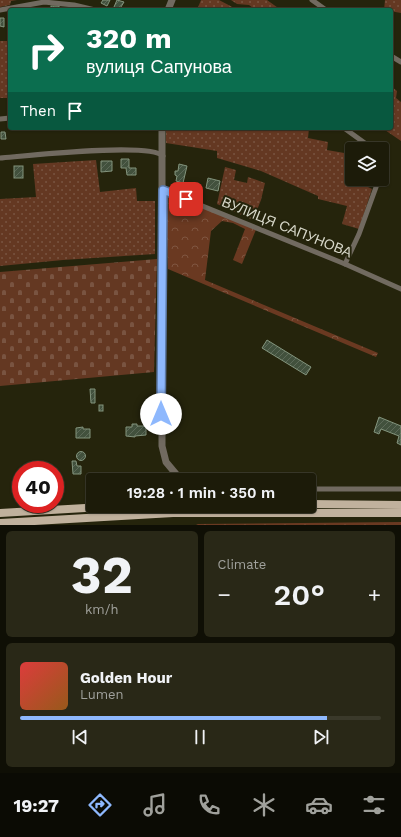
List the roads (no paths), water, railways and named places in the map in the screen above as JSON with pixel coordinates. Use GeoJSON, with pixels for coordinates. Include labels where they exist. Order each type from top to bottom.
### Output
{"type":"FeatureCollection","features":[{"type":"Feature","properties":{"kind":"main road"},"geometry":{"type":"LineString","coordinates":[[316,504],[401,505]]}},
{"type":"Feature","properties":{"kind":"main road"},"geometry":{"type":"LineString","coordinates":[[0,513],[86,508]]}},
{"type":"Feature","properties":{"kind":"main road"},"geometry":{"type":"LineString","coordinates":[[0,523],[173,513],[401,513]]}},
{"type":"Feature","properties":{"kind":"street"},"geometry":{"type":"LineString","coordinates":[[312,0],[323,8]]}},
{"type":"Feature","properties":{"kind":"street"},"geometry":{"type":"LineString","coordinates":[[11,8],[44,2],[68,4],[86,8]]}},
{"type":"Feature","properties":{"kind":"street"},"geometry":{"type":"LineString","coordinates":[[162,130],[162,446],[166,462],[175,473]]}},
{"type":"Feature","properties":{"kind":"street"},"geometry":{"type":"LineString","coordinates":[[347,130],[363,142]]}},
{"type":"Feature","properties":{"kind":"street"},"geometry":{"type":"LineString","coordinates":[[0,158],[116,150],[154,151],[163,156]]}},
{"type":"Feature","properties":{"kind":"street"},"geometry":{"type":"LineString","coordinates":[[345,264],[359,234],[376,186]]}},
{"type":"Feature","properties":{"kind":"street","name":"ВУЛИЦЯ САПУНОВА"},"geometry":{"type":"LineString","coordinates":[[163,190],[345,264],[401,289]]}},
{"type":"Feature","properties":{"kind":"street"},"geometry":{"type":"LineString","coordinates":[[316,489],[401,489]]}}]}
